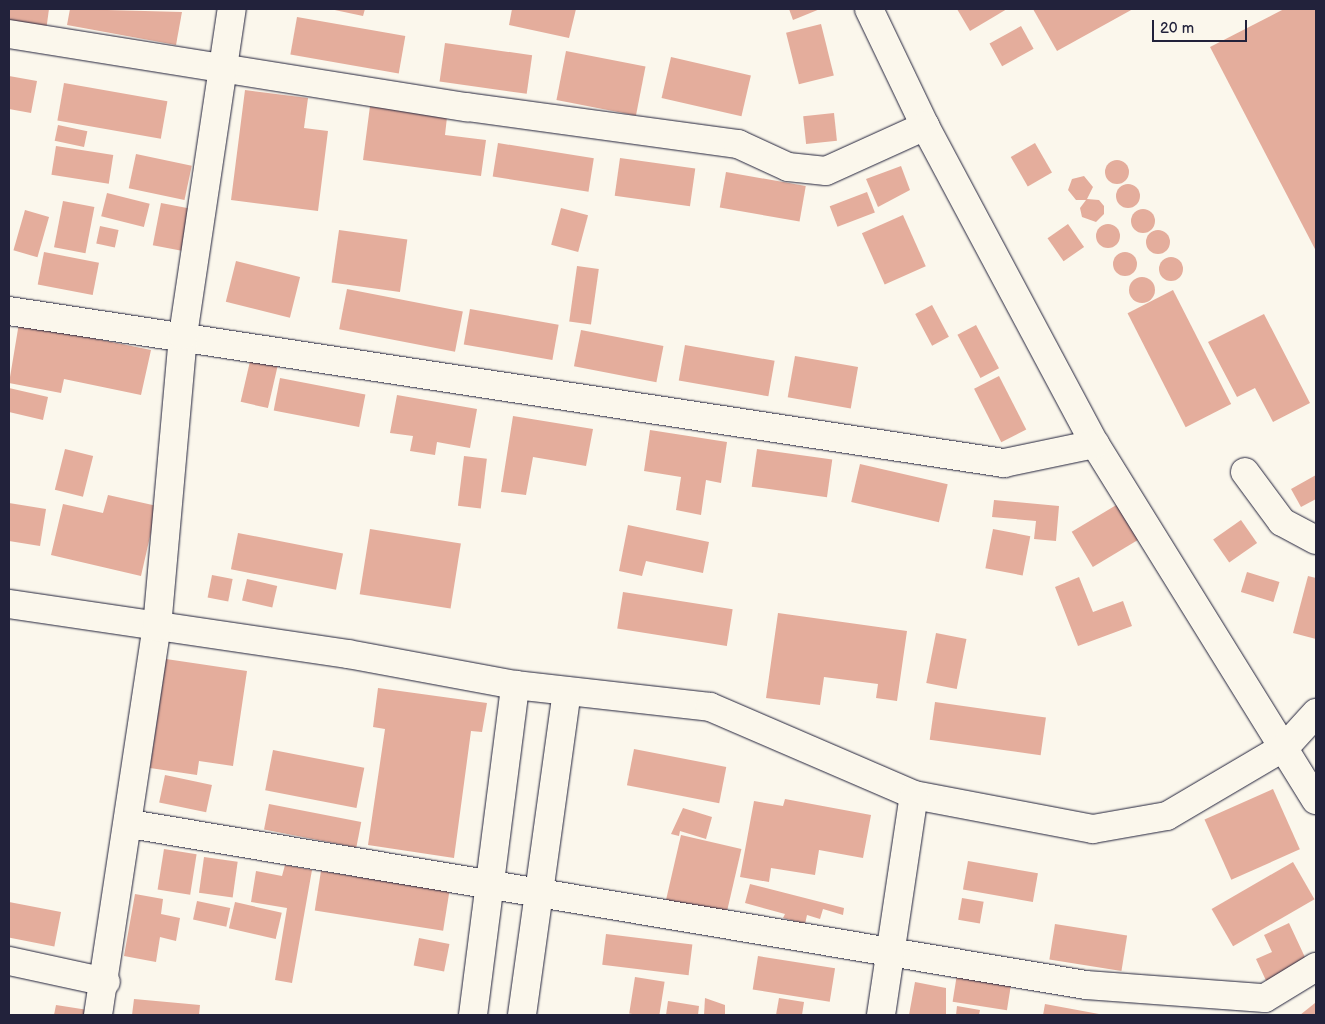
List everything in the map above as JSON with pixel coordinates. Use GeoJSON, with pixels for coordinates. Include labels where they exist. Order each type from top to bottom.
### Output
{"type":"FeatureCollection","features":[{"type":"Feature","properties":{"kind":"street"},"geometry":{"type":"LineString","coordinates":[[98,1015],[106,982],[157,627],[184,335],[226,66],[232,9]]}},
{"type":"Feature","properties":{"kind":"street"},"geometry":{"type":"LineString","coordinates":[[869,9],[925,126],[1095,444],[1286,746],[1316,800]]}},
{"type":"Feature","properties":{"kind":"street"},"geometry":{"type":"LineString","coordinates":[[9,34],[226,66],[468,107],[738,144],[788,167],[826,171],[925,126]]}},
{"type":"Feature","properties":{"kind":"street"},"geometry":{"type":"LineString","coordinates":[[9,311],[184,335],[1004,462],[1095,444]]}},
{"type":"Feature","properties":{"kind":"street"},"geometry":{"type":"LineString","coordinates":[[1244,472],[1282,522],[1316,540]]}},
{"type":"Feature","properties":{"kind":"street"},"geometry":{"type":"LineString","coordinates":[[9,604],[515,685],[710,708],[914,795],[1093,828],[1130,825],[1167,816],[1286,746],[1316,713]]}},
{"type":"Feature","properties":{"kind":"street"},"geometry":{"type":"LineString","coordinates":[[473,1015],[515,685]]}},
{"type":"Feature","properties":{"kind":"street"},"geometry":{"type":"LineString","coordinates":[[522,1015],[567,692]]}},
{"type":"Feature","properties":{"kind":"street"},"geometry":{"type":"LineString","coordinates":[[882,1015],[914,795]]}},
{"type":"Feature","properties":{"kind":"street"},"geometry":{"type":"LineString","coordinates":[[130,824],[891,950],[1086,985],[1265,998],[1316,967]]}},
{"type":"Feature","properties":{"kind":"street"},"geometry":{"type":"LineString","coordinates":[[9,961],[106,982]]}},
{"type":"Feature","properties":{"kind":"building"},"geometry":{"type":"Polygon","coordinates":[[[9,9],[49,9],[46,31],[9,25],[9,9]]]}},
{"type":"Feature","properties":{"kind":"building"},"geometry":{"type":"Polygon","coordinates":[[[70,9],[182,12],[176,45],[67,25],[70,9]]]}},
{"type":"Feature","properties":{"kind":"building"},"geometry":{"type":"Polygon","coordinates":[[[330,9],[365,9],[363,16],[330,9]]]}},
{"type":"Feature","properties":{"kind":"building"},"geometry":{"type":"Polygon","coordinates":[[[512,9],[576,9],[569,38],[509,25],[512,9]]]}},
{"type":"Feature","properties":{"kind":"building"},"geometry":{"type":"Polygon","coordinates":[[[789,9],[820,9],[793,20],[789,9]]]}},
{"type":"Feature","properties":{"kind":"building"},"geometry":{"type":"Polygon","coordinates":[[[957,9],[1007,9],[970,31],[957,9]]]}},
{"type":"Feature","properties":{"kind":"building"},"geometry":{"type":"Polygon","coordinates":[[[1033,9],[1133,9],[1057,51],[1033,9]]]}},
{"type":"Feature","properties":{"kind":"building"},"geometry":{"type":"Polygon","coordinates":[[[1284,9],[1316,9],[1316,251],[1210,47],[1284,9]]]}},
{"type":"Feature","properties":{"kind":"building"},"geometry":{"type":"Polygon","coordinates":[[[297,17],[405,36],[399,74],[290,54],[297,17]]]}},
{"type":"Feature","properties":{"kind":"building"},"geometry":{"type":"Polygon","coordinates":[[[821,24],[834,75],[799,84],[786,33],[821,24]]]}},
{"type":"Feature","properties":{"kind":"building"},"geometry":{"type":"Polygon","coordinates":[[[1021,26],[1034,49],[1002,66],[990,43],[1021,26]]]}},
{"type":"Feature","properties":{"kind":"building"},"geometry":{"type":"Polygon","coordinates":[[[445,43],[532,55],[527,94],[440,82],[445,43]]]}},
{"type":"Feature","properties":{"kind":"building"},"geometry":{"type":"Polygon","coordinates":[[[566,51],[646,66],[636,116],[556,100],[566,51]]]}},
{"type":"Feature","properties":{"kind":"building"},"geometry":{"type":"Polygon","coordinates":[[[671,57],[751,75],[741,116],[662,98],[671,57]]]}},
{"type":"Feature","properties":{"kind":"building"},"geometry":{"type":"Polygon","coordinates":[[[9,76],[37,81],[31,113],[9,109],[9,76]]]}},
{"type":"Feature","properties":{"kind":"building"},"geometry":{"type":"Polygon","coordinates":[[[64,83],[167,101],[161,139],[57,120],[64,83]]]}},
{"type":"Feature","properties":{"kind":"building"},"geometry":{"type":"Polygon","coordinates":[[[245,90],[308,98],[304,128],[328,131],[318,211],[231,200],[245,90]]]}},
{"type":"Feature","properties":{"kind":"building"},"geometry":{"type":"Polygon","coordinates":[[[370,106],[447,117],[445,135],[486,140],[481,176],[363,160],[370,106]]]}},
{"type":"Feature","properties":{"kind":"building"},"geometry":{"type":"Polygon","coordinates":[[[834,113],[837,141],[806,144],[803,116],[834,113]]]}},
{"type":"Feature","properties":{"kind":"building"},"geometry":{"type":"Polygon","coordinates":[[[58,125],[87,131],[84,147],[55,141],[58,125]]]}},
{"type":"Feature","properties":{"kind":"building"},"geometry":{"type":"Polygon","coordinates":[[[498,143],[594,158],[588,192],[493,177],[498,143]]]}},
{"type":"Feature","properties":{"kind":"building"},"geometry":{"type":"Polygon","coordinates":[[[1035,143],[1052,172],[1028,186],[1011,157],[1035,143]]]}},
{"type":"Feature","properties":{"kind":"building"},"geometry":{"type":"Polygon","coordinates":[[[56,146],[113,155],[109,184],[51,175],[56,146]]]}},
{"type":"Feature","properties":{"kind":"building"},"geometry":{"type":"Polygon","coordinates":[[[136,154],[192,166],[184,200],[129,188],[136,154]]]}},
{"type":"Feature","properties":{"kind":"building"},"geometry":{"type":"Polygon","coordinates":[[[620,158],[695,169],[690,206],[615,196],[620,158]]]}},
{"type":"Feature","properties":{"kind":"building"},"geometry":{"type":"Polygon","coordinates":[[[1112,160],[1122,160],[1129,167],[1129,177],[1122,184],[1112,184],[1105,177],[1105,167],[1112,160]]]}},
{"type":"Feature","properties":{"kind":"building"},"geometry":{"type":"Polygon","coordinates":[[[901,166],[910,190],[878,207],[866,179],[901,166]]]}},
{"type":"Feature","properties":{"kind":"building"},"geometry":{"type":"Polygon","coordinates":[[[726,172],[806,186],[800,222],[720,207],[726,172]]]}},
{"type":"Feature","properties":{"kind":"building"},"geometry":{"type":"Polygon","coordinates":[[[1084,176],[1093,187],[1087,199],[1099,200],[1104,206],[1104,214],[1096,222],[1082,217],[1080,208],[1086,200],[1076,200],[1068,190],[1072,179],[1084,176]]]}},
{"type":"Feature","properties":{"kind":"building"},"geometry":{"type":"Polygon","coordinates":[[[1128,184],[1137,187],[1140,196],[1137,205],[1128,208],[1119,205],[1116,196],[1119,187],[1128,184]]]}},
{"type":"Feature","properties":{"kind":"building"},"geometry":{"type":"Polygon","coordinates":[[[867,192],[875,213],[838,227],[830,206],[867,192]]]}},
{"type":"Feature","properties":{"kind":"building"},"geometry":{"type":"Polygon","coordinates":[[[107,193],[150,204],[144,227],[101,216],[107,193]]]}},
{"type":"Feature","properties":{"kind":"building"},"geometry":{"type":"Polygon","coordinates":[[[63,201],[94,207],[85,253],[54,247],[63,201]]]}},
{"type":"Feature","properties":{"kind":"building"},"geometry":{"type":"Polygon","coordinates":[[[161,203],[192,209],[184,251],[153,245],[161,203]]]}},
{"type":"Feature","properties":{"kind":"building"},"geometry":{"type":"Polygon","coordinates":[[[561,208],[588,215],[578,252],[551,245],[561,208]]]}},
{"type":"Feature","properties":{"kind":"building"},"geometry":{"type":"Polygon","coordinates":[[[1143,209],[1152,212],[1155,221],[1152,230],[1143,233],[1134,230],[1131,221],[1134,212],[1143,209]]]}},
{"type":"Feature","properties":{"kind":"building"},"geometry":{"type":"Polygon","coordinates":[[[25,210],[49,217],[37,257],[13,250],[25,210]]]}},
{"type":"Feature","properties":{"kind":"building"},"geometry":{"type":"Polygon","coordinates":[[[903,215],[926,266],[885,284],[862,233],[903,215]]]}},
{"type":"Feature","properties":{"kind":"building"},"geometry":{"type":"Polygon","coordinates":[[[1068,224],[1084,247],[1064,261],[1048,238],[1068,224]]]}},
{"type":"Feature","properties":{"kind":"building"},"geometry":{"type":"Polygon","coordinates":[[[1103,224],[1113,224],[1120,231],[1120,241],[1113,248],[1103,248],[1096,241],[1096,231],[1103,224]]]}},
{"type":"Feature","properties":{"kind":"building"},"geometry":{"type":"Polygon","coordinates":[[[100,226],[119,230],[115,248],[96,244],[100,226]]]}},
{"type":"Feature","properties":{"kind":"building"},"geometry":{"type":"Polygon","coordinates":[[[339,230],[407,240],[400,292],[332,282],[339,230]]]}},
{"type":"Feature","properties":{"kind":"building"},"geometry":{"type":"Polygon","coordinates":[[[1158,230],[1167,233],[1170,242],[1167,251],[1158,254],[1149,251],[1146,242],[1149,233],[1158,230]]]}},
{"type":"Feature","properties":{"kind":"building"},"geometry":{"type":"Polygon","coordinates":[[[44,252],[99,263],[93,295],[38,284],[44,252]]]}},
{"type":"Feature","properties":{"kind":"building"},"geometry":{"type":"Polygon","coordinates":[[[1125,252],[1134,255],[1137,264],[1134,273],[1125,276],[1116,273],[1113,264],[1116,255],[1125,252]]]}},
{"type":"Feature","properties":{"kind":"building"},"geometry":{"type":"Polygon","coordinates":[[[1171,257],[1180,260],[1183,269],[1180,278],[1171,281],[1162,278],[1159,269],[1162,260],[1171,257]]]}},
{"type":"Feature","properties":{"kind":"building"},"geometry":{"type":"Polygon","coordinates":[[[236,261],[300,277],[290,318],[226,302],[236,261]]]}},
{"type":"Feature","properties":{"kind":"building"},"geometry":{"type":"Polygon","coordinates":[[[577,266],[599,269],[591,325],[569,321],[577,266]]]}},
{"type":"Feature","properties":{"kind":"building"},"geometry":{"type":"Polygon","coordinates":[[[1142,277],[1151,281],[1155,290],[1151,299],[1142,303],[1133,299],[1129,290],[1133,281],[1142,277]]]}},
{"type":"Feature","properties":{"kind":"building"},"geometry":{"type":"Polygon","coordinates":[[[347,289],[463,312],[455,352],[339,329],[347,289]]]}},
{"type":"Feature","properties":{"kind":"building"},"geometry":{"type":"Polygon","coordinates":[[[1173,290],[1231,404],[1186,427],[1128,313],[1173,290]]]}},
{"type":"Feature","properties":{"kind":"building"},"geometry":{"type":"Polygon","coordinates":[[[932,305],[949,337],[932,346],[915,314],[932,305]]]}},
{"type":"Feature","properties":{"kind":"building"},"geometry":{"type":"Polygon","coordinates":[[[470,309],[559,325],[552,360],[464,344],[470,309]]]}},
{"type":"Feature","properties":{"kind":"building"},"geometry":{"type":"Polygon","coordinates":[[[1264,314],[1310,403],[1273,422],[1255,388],[1237,397],[1208,342],[1264,314]]]}},
{"type":"Feature","properties":{"kind":"building"},"geometry":{"type":"Polygon","coordinates":[[[19,323],[151,350],[141,395],[64,379],[61,393],[9,383],[19,323]]]}},
{"type":"Feature","properties":{"kind":"building"},"geometry":{"type":"Polygon","coordinates":[[[976,325],[999,368],[980,378],[957,335],[976,325]]]}},
{"type":"Feature","properties":{"kind":"building"},"geometry":{"type":"Polygon","coordinates":[[[581,330],[663,346],[656,382],[574,366],[581,330]]]}},
{"type":"Feature","properties":{"kind":"building"},"geometry":{"type":"Polygon","coordinates":[[[685,345],[775,361],[768,396],[679,380],[685,345]]]}},
{"type":"Feature","properties":{"kind":"building"},"geometry":{"type":"Polygon","coordinates":[[[795,356],[858,367],[851,408],[788,397],[795,356]]]}},
{"type":"Feature","properties":{"kind":"building"},"geometry":{"type":"Polygon","coordinates":[[[251,357],[278,363],[268,408],[241,402],[251,357]]]}},
{"type":"Feature","properties":{"kind":"building"},"geometry":{"type":"Polygon","coordinates":[[[999,376],[1026,429],[1001,442],[974,389],[999,376]]]}},
{"type":"Feature","properties":{"kind":"building"},"geometry":{"type":"Polygon","coordinates":[[[280,378],[365,395],[359,427],[274,410],[280,378]]]}},
{"type":"Feature","properties":{"kind":"building"},"geometry":{"type":"Polygon","coordinates":[[[9,388],[48,397],[43,420],[9,412],[9,388]]]}},
{"type":"Feature","properties":{"kind":"building"},"geometry":{"type":"Polygon","coordinates":[[[397,395],[477,409],[470,448],[437,442],[435,455],[410,451],[413,436],[390,433],[397,395]]]}},
{"type":"Feature","properties":{"kind":"building"},"geometry":{"type":"Polygon","coordinates":[[[513,416],[593,429],[586,466],[533,457],[526,495],[501,492],[513,416]]]}},
{"type":"Feature","properties":{"kind":"building"},"geometry":{"type":"Polygon","coordinates":[[[650,430],[727,442],[721,483],[706,480],[701,515],[676,510],[681,477],[644,471],[650,430]]]}},
{"type":"Feature","properties":{"kind":"building"},"geometry":{"type":"Polygon","coordinates":[[[65,449],[93,456],[83,497],[55,490],[65,449]]]}},
{"type":"Feature","properties":{"kind":"building"},"geometry":{"type":"Polygon","coordinates":[[[757,449],[832,460],[827,497],[752,487],[757,449]]]}},
{"type":"Feature","properties":{"kind":"building"},"geometry":{"type":"Polygon","coordinates":[[[464,456],[487,459],[481,508],[458,506],[464,456]]]}},
{"type":"Feature","properties":{"kind":"building"},"geometry":{"type":"Polygon","coordinates":[[[860,464],[948,484],[939,522],[851,502],[860,464]]]}},
{"type":"Feature","properties":{"kind":"building"},"geometry":{"type":"Polygon","coordinates":[[[1316,475],[1316,499],[1301,507],[1291,489],[1316,475]]]}},
{"type":"Feature","properties":{"kind":"building"},"geometry":{"type":"Polygon","coordinates":[[[108,495],[157,506],[141,576],[51,555],[63,504],[103,513],[108,495]]]}},
{"type":"Feature","properties":{"kind":"building"},"geometry":{"type":"Polygon","coordinates":[[[994,500],[1059,506],[1056,541],[1034,539],[1036,521],[992,517],[994,500]]]}},
{"type":"Feature","properties":{"kind":"building"},"geometry":{"type":"Polygon","coordinates":[[[9,503],[46,509],[40,546],[9,541],[9,503]]]}},
{"type":"Feature","properties":{"kind":"building"},"geometry":{"type":"Polygon","coordinates":[[[1118,504],[1139,539],[1093,567],[1072,532],[1118,504]]]}},
{"type":"Feature","properties":{"kind":"building"},"geometry":{"type":"Polygon","coordinates":[[[1241,520],[1257,543],[1229,562],[1213,540],[1241,520]]]}},
{"type":"Feature","properties":{"kind":"building"},"geometry":{"type":"Polygon","coordinates":[[[628,525],[709,542],[703,573],[646,561],[642,576],[619,571],[628,525]]]}},
{"type":"Feature","properties":{"kind":"building"},"geometry":{"type":"Polygon","coordinates":[[[370,529],[461,543],[451,609],[360,594],[370,529]]]}},
{"type":"Feature","properties":{"kind":"building"},"geometry":{"type":"Polygon","coordinates":[[[993,529],[1030,536],[1023,576],[985,568],[993,529]]]}},
{"type":"Feature","properties":{"kind":"building"},"geometry":{"type":"Polygon","coordinates":[[[238,533],[343,553],[336,590],[231,569],[238,533]]]}},
{"type":"Feature","properties":{"kind":"building"},"geometry":{"type":"Polygon","coordinates":[[[1247,572],[1280,582],[1273,602],[1241,592],[1247,572]]]}},
{"type":"Feature","properties":{"kind":"building"},"geometry":{"type":"Polygon","coordinates":[[[212,575],[233,579],[228,602],[208,598],[212,575]]]}},
{"type":"Feature","properties":{"kind":"building"},"geometry":{"type":"Polygon","coordinates":[[[1308,576],[1316,578],[1316,639],[1293,633],[1308,576]]]}},
{"type":"Feature","properties":{"kind":"building"},"geometry":{"type":"Polygon","coordinates":[[[1079,577],[1093,612],[1123,601],[1132,626],[1078,646],[1055,587],[1079,577]]]}},
{"type":"Feature","properties":{"kind":"building"},"geometry":{"type":"Polygon","coordinates":[[[247,579],[277,586],[272,607],[242,600],[247,579]]]}},
{"type":"Feature","properties":{"kind":"building"},"geometry":{"type":"Polygon","coordinates":[[[623,592],[733,609],[727,646],[617,629],[623,592]]]}},
{"type":"Feature","properties":{"kind":"building"},"geometry":{"type":"Polygon","coordinates":[[[778,613],[907,631],[897,701],[876,698],[878,684],[824,677],[820,705],[766,698],[778,613]]]}},
{"type":"Feature","properties":{"kind":"building"},"geometry":{"type":"Polygon","coordinates":[[[936,633],[966,639],[957,689],[926,683],[936,633]]]}},
{"type":"Feature","properties":{"kind":"building"},"geometry":{"type":"Polygon","coordinates":[[[166,659],[247,671],[233,766],[199,761],[197,775],[150,768],[166,659]]]}},
{"type":"Feature","properties":{"kind":"building"},"geometry":{"type":"Polygon","coordinates":[[[378,688],[487,703],[482,732],[471,731],[454,858],[368,845],[385,729],[373,727],[378,688]]]}},
{"type":"Feature","properties":{"kind":"building"},"geometry":{"type":"Polygon","coordinates":[[[935,702],[1046,718],[1041,755],[930,740],[935,702]]]}},
{"type":"Feature","properties":{"kind":"building"},"geometry":{"type":"Polygon","coordinates":[[[634,749],[726,767],[719,803],[627,785],[634,749]]]}},
{"type":"Feature","properties":{"kind":"building"},"geometry":{"type":"Polygon","coordinates":[[[273,750],[364,768],[356,808],[265,790],[273,750]]]}},
{"type":"Feature","properties":{"kind":"building"},"geometry":{"type":"Polygon","coordinates":[[[165,775],[212,785],[206,812],[159,802],[165,775]]]}},
{"type":"Feature","properties":{"kind":"building"},"geometry":{"type":"Polygon","coordinates":[[[1273,789],[1300,849],[1231,880],[1204,820],[1273,789]]]}},
{"type":"Feature","properties":{"kind":"building"},"geometry":{"type":"Polygon","coordinates":[[[785,799],[871,815],[863,858],[819,850],[815,875],[771,868],[769,882],[740,877],[754,801],[783,806],[785,799]]]}},
{"type":"Feature","properties":{"kind":"building"},"geometry":{"type":"Polygon","coordinates":[[[269,804],[361,822],[356,847],[264,830],[269,804]]]}},
{"type":"Feature","properties":{"kind":"building"},"geometry":{"type":"Polygon","coordinates":[[[683,808],[712,817],[706,839],[680,831],[679,836],[671,834],[683,808]]]}},
{"type":"Feature","properties":{"kind":"building"},"geometry":{"type":"Polygon","coordinates":[[[681,835],[741,849],[725,919],[665,905],[681,835]]]}},
{"type":"Feature","properties":{"kind":"building"},"geometry":{"type":"Polygon","coordinates":[[[164,849],[197,854],[190,895],[158,889],[164,849]]]}},
{"type":"Feature","properties":{"kind":"building"},"geometry":{"type":"Polygon","coordinates":[[[204,857],[238,862],[233,897],[199,893],[204,857]]]}},
{"type":"Feature","properties":{"kind":"building"},"geometry":{"type":"Polygon","coordinates":[[[968,861],[1038,873],[1033,902],[963,890],[968,861]]]}},
{"type":"Feature","properties":{"kind":"building"},"geometry":{"type":"Polygon","coordinates":[[[1293,862],[1314,899],[1233,946],[1212,909],[1293,862]]]}},
{"type":"Feature","properties":{"kind":"building"},"geometry":{"type":"Polygon","coordinates":[[[285,865],[312,870],[292,983],[275,980],[287,908],[251,902],[256,871],[282,876],[285,865]]]}},
{"type":"Feature","properties":{"kind":"building"},"geometry":{"type":"Polygon","coordinates":[[[321,871],[449,891],[443,931],[315,911],[321,871]]]}},
{"type":"Feature","properties":{"kind":"building"},"geometry":{"type":"Polygon","coordinates":[[[750,884],[844,908],[843,915],[823,909],[820,919],[807,915],[805,924],[783,918],[785,914],[745,903],[750,884]]]}},
{"type":"Feature","properties":{"kind":"building"},"geometry":{"type":"Polygon","coordinates":[[[135,894],[163,899],[161,914],[180,918],[176,941],[160,937],[156,962],[124,956],[135,894]]]}},
{"type":"Feature","properties":{"kind":"building"},"geometry":{"type":"Polygon","coordinates":[[[962,898],[984,902],[980,923],[958,920],[962,898]]]}},
{"type":"Feature","properties":{"kind":"building"},"geometry":{"type":"Polygon","coordinates":[[[197,901],[230,908],[226,927],[193,920],[197,901]]]}},
{"type":"Feature","properties":{"kind":"building"},"geometry":{"type":"Polygon","coordinates":[[[9,902],[61,912],[54,946],[9,938],[9,902]]]}},
{"type":"Feature","properties":{"kind":"building"},"geometry":{"type":"Polygon","coordinates":[[[235,902],[282,913],[276,939],[229,928],[235,902]]]}},
{"type":"Feature","properties":{"kind":"building"},"geometry":{"type":"Polygon","coordinates":[[[1289,923],[1310,968],[1269,987],[1256,959],[1272,952],[1264,935],[1289,923]]]}},
{"type":"Feature","properties":{"kind":"building"},"geometry":{"type":"Polygon","coordinates":[[[1055,924],[1127,935],[1121,971],[1049,960],[1055,924]]]}},
{"type":"Feature","properties":{"kind":"building"},"geometry":{"type":"Polygon","coordinates":[[[606,934],[692,945],[689,975],[602,965],[606,934]]]}},
{"type":"Feature","properties":{"kind":"building"},"geometry":{"type":"Polygon","coordinates":[[[419,938],[449,944],[444,971],[414,965],[419,938]]]}},
{"type":"Feature","properties":{"kind":"building"},"geometry":{"type":"Polygon","coordinates":[[[758,956],[835,968],[830,1002],[753,990],[758,956]]]}},
{"type":"Feature","properties":{"kind":"building"},"geometry":{"type":"Polygon","coordinates":[[[957,974],[1011,983],[1007,1010],[953,1002],[957,974]]]}},
{"type":"Feature","properties":{"kind":"building"},"geometry":{"type":"Polygon","coordinates":[[[635,977],[665,982],[659,1015],[629,1014],[635,977]]]}},
{"type":"Feature","properties":{"kind":"building"},"geometry":{"type":"Polygon","coordinates":[[[915,982],[946,988],[946,1015],[909,1015],[915,982]]]}},
{"type":"Feature","properties":{"kind":"building"},"geometry":{"type":"Polygon","coordinates":[[[705,998],[725,1005],[725,1015],[704,1015],[705,998]]]}},
{"type":"Feature","properties":{"kind":"building"},"geometry":{"type":"Polygon","coordinates":[[[779,998],[804,1002],[802,1015],[776,1015],[779,998]]]}},
{"type":"Feature","properties":{"kind":"building"},"geometry":{"type":"Polygon","coordinates":[[[134,999],[200,1005],[199,1015],[132,1015],[134,999]]]}},
{"type":"Feature","properties":{"kind":"building"},"geometry":{"type":"Polygon","coordinates":[[[668,1001],[699,1006],[698,1015],[666,1015],[668,1001]]]}},
{"type":"Feature","properties":{"kind":"building"},"geometry":{"type":"Polygon","coordinates":[[[1315,1003],[1316,1015],[1300,1015],[1315,1003]]]}},
{"type":"Feature","properties":{"kind":"building"},"geometry":{"type":"Polygon","coordinates":[[[1045,1004],[1099,1014],[1099,1015],[1043,1015],[1045,1004]]]}},
{"type":"Feature","properties":{"kind":"building"},"geometry":{"type":"Polygon","coordinates":[[[56,1005],[88,1010],[87,1015],[54,1015],[56,1005]]]}},
{"type":"Feature","properties":{"kind":"building"},"geometry":{"type":"Polygon","coordinates":[[[957,1006],[980,1010],[979,1015],[956,1015],[957,1006]]]}}]}
